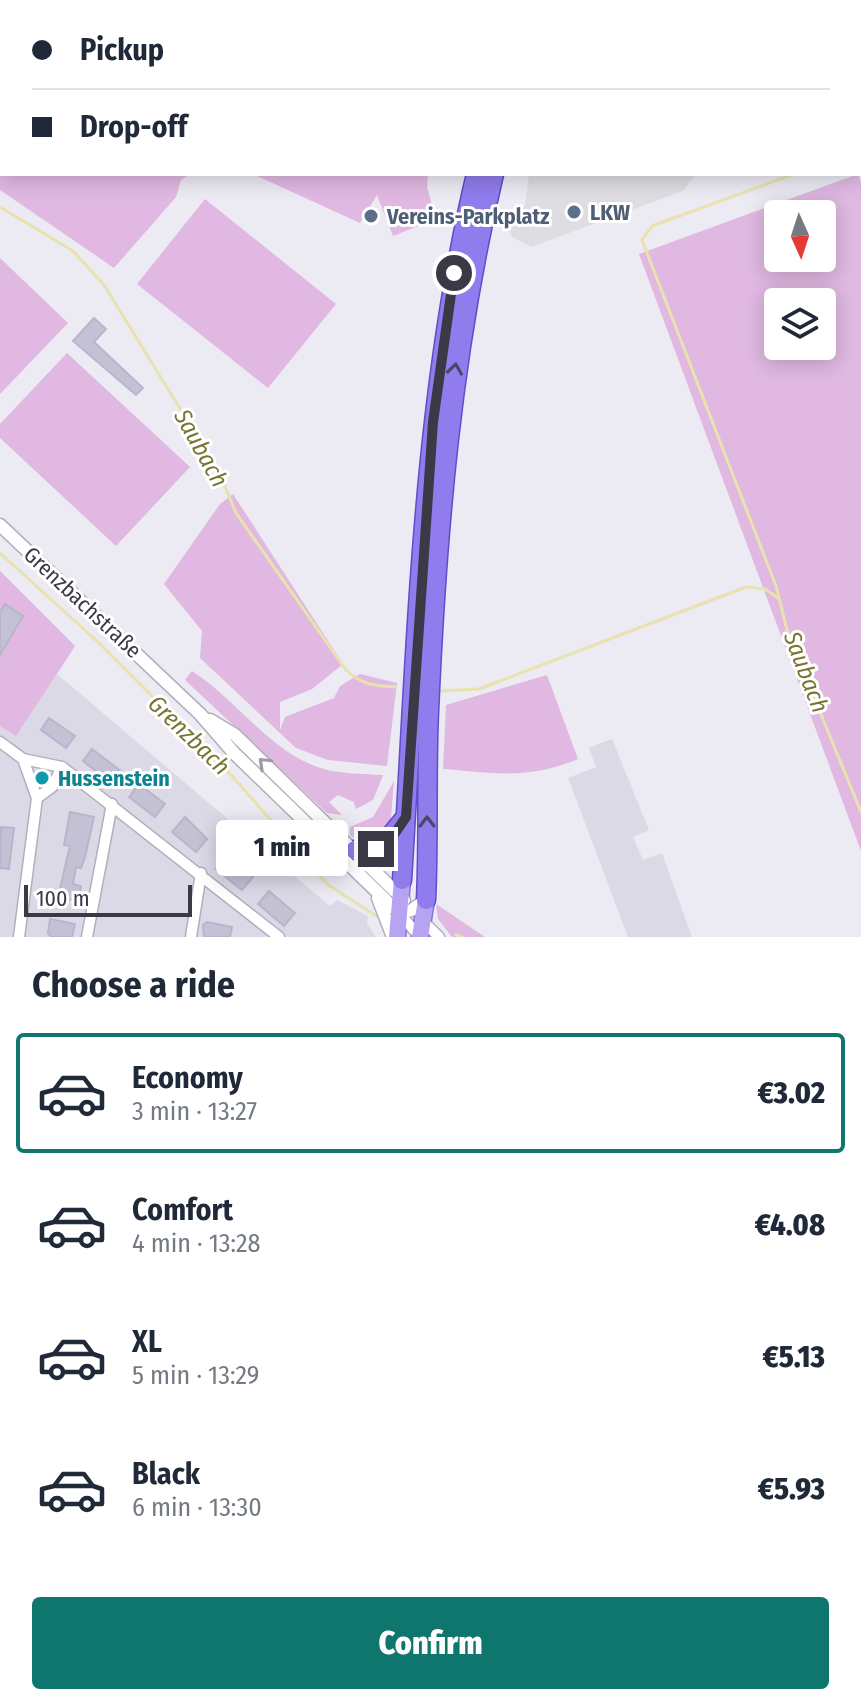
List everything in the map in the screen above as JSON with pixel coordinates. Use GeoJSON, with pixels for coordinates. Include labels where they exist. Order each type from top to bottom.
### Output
{"type":"FeatureCollection","features":[{"type":"Feature","properties":{"kind":"highway"},"geometry":{"type":"LineString","coordinates":[[415,919],[406,817],[436,394],[454,273],[476,176]]}},
{"type":"Feature","properties":{"kind":"highway"},"geometry":{"type":"LineString","coordinates":[[415,919],[448,430],[466,299],[494,176]]}},
{"type":"Feature","properties":{"kind":"highway"},"geometry":{"type":"LineString","coordinates":[[355,850],[382,846],[406,817]]}},
{"type":"Feature","properties":{"kind":"main road"},"geometry":{"type":"LineString","coordinates":[[395,937],[415,919]]}},
{"type":"Feature","properties":{"kind":"street","name":"Grenzbachstraße"},"geometry":{"type":"LineString","coordinates":[[0,525],[200,714],[234,753],[369,886],[415,919]]}},
{"type":"Feature","properties":{"kind":"street","name":"Grenzbachstraße"},"geometry":{"type":"LineString","coordinates":[[200,714],[235,735],[355,850],[415,919]]}},
{"type":"Feature","properties":{"kind":"street"},"geometry":{"type":"LineString","coordinates":[[0,742],[23,759],[62,767],[279,937]]}},
{"type":"Feature","properties":{"kind":"street"},"geometry":{"type":"LineString","coordinates":[[19,937],[37,798],[23,759]]}},
{"type":"Feature","properties":{"kind":"street"},"geometry":{"type":"LineString","coordinates":[[37,798],[52,787],[62,767]]}},
{"type":"Feature","properties":{"kind":"street"},"geometry":{"type":"LineString","coordinates":[[87,937],[112,804]]}},
{"type":"Feature","properties":{"kind":"street"},"geometry":{"type":"LineString","coordinates":[[191,937],[201,873]]}},
{"type":"Feature","properties":{"kind":"street"},"geometry":{"type":"LineString","coordinates":[[369,886],[395,937]]}},
{"type":"Feature","properties":{"kind":"street"},"geometry":{"type":"LineString","coordinates":[[415,919],[439,937]]}},
{"type":"Feature","properties":{"kind":"shaded area"},"geometry":{"type":"Polygon","coordinates":[[[0,176],[187,176],[181,180],[176,197],[114,268],[0,190],[0,176]]]}},
{"type":"Feature","properties":{"kind":"shaded area"},"geometry":{"type":"Polygon","coordinates":[[[257,176],[428,176],[427,187],[436,219],[393,236],[377,195],[360,223],[257,176]]]}},
{"type":"Feature","properties":{"kind":"shaded area","name":"LKW"},"geometry":{"type":"Polygon","coordinates":[[[529,176],[694,176],[683,191],[531,247],[512,237],[507,227],[525,206],[529,176]]]}},
{"type":"Feature","properties":{"kind":"shaded area"},"geometry":{"type":"Polygon","coordinates":[[[853,176],[859,176],[861,851],[639,254],[764,208],[764,272],[836,272],[836,200],[787,200],[853,176]]]}},
{"type":"Feature","properties":{"kind":"shaded area"},"geometry":{"type":"Polygon","coordinates":[[[205,199],[336,304],[268,388],[137,284],[205,199]]]}},
{"type":"Feature","properties":{"kind":"shaded area"},"geometry":{"type":"Polygon","coordinates":[[[0,258],[68,323],[0,394],[0,258]]]}},
{"type":"Feature","properties":{"kind":"shaded area"},"geometry":{"type":"Polygon","coordinates":[[[67,353],[190,467],[116,546],[0,438],[0,424],[67,353]]]}},
{"type":"Feature","properties":{"kind":"shaded area"},"geometry":{"type":"Polygon","coordinates":[[[233,494],[343,664],[312,689],[280,702],[280,730],[285,717],[334,698],[340,686],[360,674],[397,683],[387,766],[328,760],[296,748],[200,658],[202,631],[164,584],[220,504],[233,494]]]}},
{"type":"Feature","properties":{"kind":"shaded area"},"geometry":{"type":"Polygon","coordinates":[[[0,571],[75,646],[57,674],[330,906],[337,900],[368,916],[367,924],[376,937],[0,937],[0,571]]]}},
{"type":"Feature","properties":{"kind":"shaded area"},"geometry":{"type":"Polygon","coordinates":[[[0,571],[75,646],[16,736],[0,726],[0,571]]]}},
{"type":"Feature","properties":{"kind":"shaded area"},"geometry":{"type":"Polygon","coordinates":[[[192,671],[272,740],[307,763],[327,770],[383,775],[373,800],[356,809],[354,802],[338,795],[329,802],[342,815],[327,813],[185,680],[192,671]]]}},
{"type":"Feature","properties":{"kind":"shaded area"},"geometry":{"type":"Polygon","coordinates":[[[547,675],[578,759],[527,772],[443,769],[446,705],[547,675]]]}},
{"type":"Feature","properties":{"kind":"shaded area"},"geometry":{"type":"Polygon","coordinates":[[[612,739],[649,830],[633,837],[643,860],[662,853],[692,937],[628,937],[568,778],[596,767],[589,748],[612,739]]]}},
{"type":"Feature","properties":{"kind":"shaded area"},"geometry":{"type":"Polygon","coordinates":[[[394,781],[390,830],[377,842],[362,844],[350,835],[350,827],[373,817],[394,781]]]}},
{"type":"Feature","properties":{"kind":"shaded area"},"geometry":{"type":"Polygon","coordinates":[[[436,904],[485,937],[452,937],[438,919],[436,904]]]}},
{"type":"Feature","properties":{"kind":"building"},"geometry":{"type":"Polygon","coordinates":[[[94,318],[106,329],[94,342],[143,388],[136,395],[73,341],[94,318]]]}},
{"type":"Feature","properties":{"kind":"building"},"geometry":{"type":"Polygon","coordinates":[[[5,604],[23,616],[0,655],[0,612],[5,604]]]}},
{"type":"Feature","properties":{"kind":"building"},"geometry":{"type":"Polygon","coordinates":[[[49,718],[75,736],[66,748],[41,730],[49,718]]]}},
{"type":"Feature","properties":{"kind":"building"},"geometry":{"type":"Polygon","coordinates":[[[92,749],[122,772],[112,784],[83,761],[92,749]]]}},
{"type":"Feature","properties":{"kind":"building"},"geometry":{"type":"Polygon","coordinates":[[[139,784],[165,804],[155,817],[129,797],[139,784]]]}},
{"type":"Feature","properties":{"kind":"building"},"geometry":{"type":"Polygon","coordinates":[[[70,812],[94,817],[85,857],[81,868],[76,867],[73,884],[81,886],[79,899],[72,900],[58,897],[70,846],[64,845],[70,812]]]}},
{"type":"Feature","properties":{"kind":"building"},"geometry":{"type":"Polygon","coordinates":[[[185,817],[207,839],[196,852],[172,832],[185,817]]]}},
{"type":"Feature","properties":{"kind":"building"},"geometry":{"type":"Polygon","coordinates":[[[1,827],[14,828],[9,869],[0,868],[1,827]]]}},
{"type":"Feature","properties":{"kind":"building"},"geometry":{"type":"Polygon","coordinates":[[[227,856],[253,877],[242,890],[216,869],[227,856]]]}},
{"type":"Feature","properties":{"kind":"building"},"geometry":{"type":"Polygon","coordinates":[[[269,891],[295,913],[284,926],[258,904],[269,891]]]}},
{"type":"Feature","properties":{"kind":"building"},"geometry":{"type":"Polygon","coordinates":[[[50,919],[75,924],[72,937],[51,937],[48,933],[50,919]]]}},
{"type":"Feature","properties":{"kind":"building"},"geometry":{"type":"Polygon","coordinates":[[[207,922],[232,927],[230,937],[204,937],[203,925],[207,922]]]}},
{"type":"Feature","properties":{"kind":"waterway"},"geometry":{"type":"LineString","coordinates":[[789,176],[652,226],[642,240],[776,586],[788,634],[861,812]]}},
{"type":"Feature","properties":{"kind":"waterway","name":"Saubach"},"geometry":{"type":"LineString","coordinates":[[0,207],[73,251],[104,285],[219,472],[236,513],[346,670],[369,684],[396,687]]}},
{"type":"Feature","properties":{"kind":"waterway","name":"Grenzbach"},"geometry":{"type":"LineString","coordinates":[[0,553],[98,642],[232,776],[327,884],[376,916]]}},
{"type":"Feature","properties":{"kind":"waterway","name":"Saubach"},"geometry":{"type":"LineString","coordinates":[[440,691],[479,689],[746,587],[765,589],[778,598]]}},
{"type":"Feature","properties":{"kind":"waterway","name":"Grenzbach"},"geometry":{"type":"LineString","coordinates":[[456,935],[462,937]]}},
{"type":"Feature","properties":{"kind":"place","name":"LKW"},"geometry":{"type":"Point","coordinates":[574,212]}},
{"type":"Feature","properties":{"kind":"place","name":"Vereins-Parkplatz"},"geometry":{"type":"Point","coordinates":[371,216]}},
{"type":"Feature","properties":{"kind":"place","name":"Hussenstein"},"geometry":{"type":"Point","coordinates":[42,778]}},
{"type":"Feature","properties":{"kind":"route"},"geometry":{"type":"LineString","coordinates":[[376,849],[391,839],[406,817],[433,422],[454,273]]}}]}
